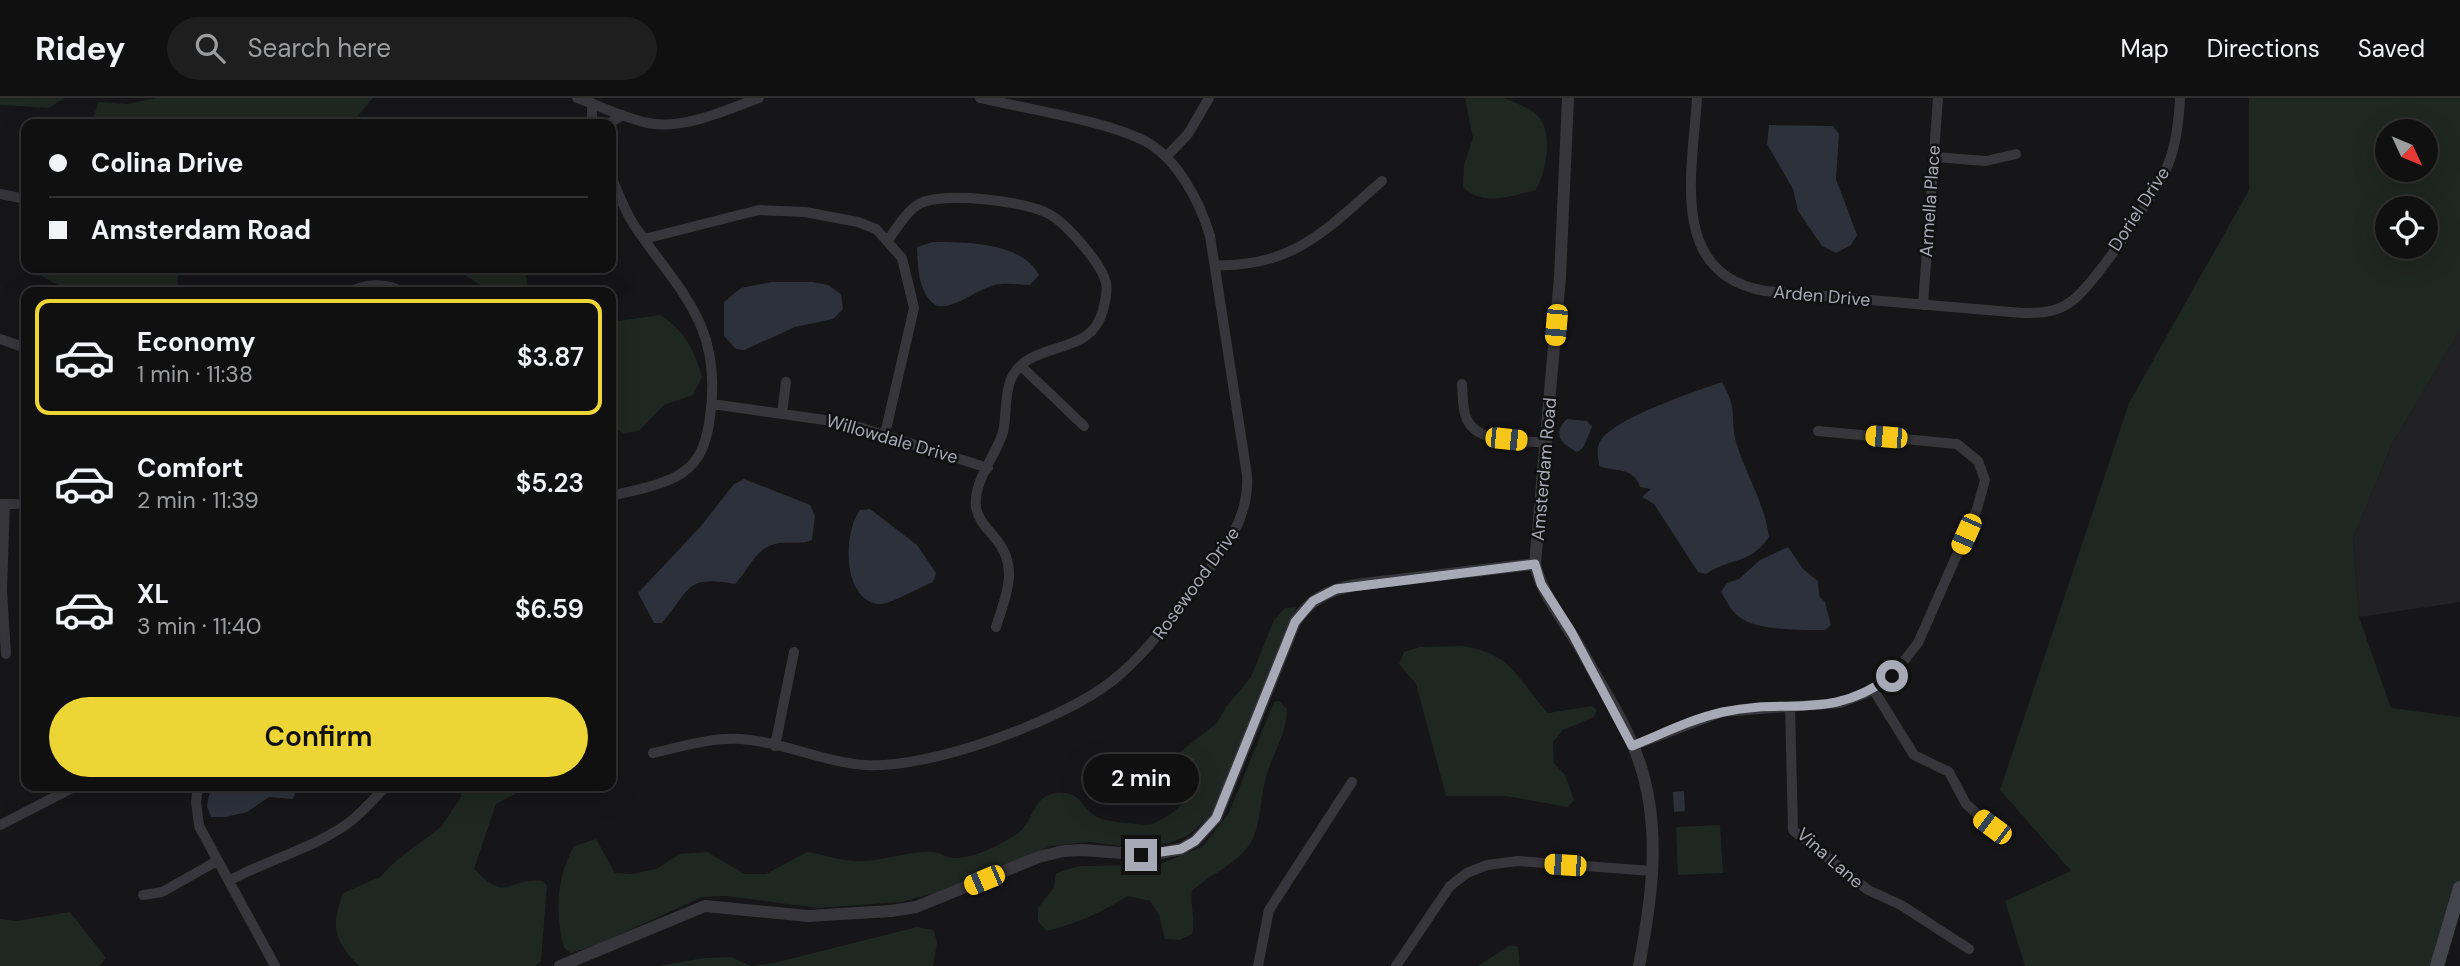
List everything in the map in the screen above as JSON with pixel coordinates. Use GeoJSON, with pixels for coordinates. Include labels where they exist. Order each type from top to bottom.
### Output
{"type":"FeatureCollection","features":[{"type":"Feature","properties":{"kind":"main road"},"geometry":{"type":"LineString","coordinates":[[2437,966],[2460,888]]}},
{"type":"Feature","properties":{"kind":"street"},"geometry":{"type":"LineString","coordinates":[[577,98],[648,123],[679,124],[759,98]]}},
{"type":"Feature","properties":{"kind":"street","name":"Rosewood Drive"},"geometry":{"type":"LineString","coordinates":[[653,753],[728,739],[867,766],[905,765],[937,759],[1079,703],[1119,676],[1155,640],[1240,524],[1248,489],[1215,265],[1210,236],[1200,209],[1166,157],[1150,144],[1130,135],[1025,103],[981,98]]}},
{"type":"Feature","properties":{"kind":"street"},"geometry":{"type":"LineString","coordinates":[[1166,157],[1188,134],[1209,98]]}},
{"type":"Feature","properties":{"kind":"street","name":"Amsterdam Road"},"geometry":{"type":"LineString","coordinates":[[561,966],[705,906],[808,916],[891,911],[945,897],[1039,857],[1063,851],[1150,855],[1181,849],[1202,835],[1216,818],[1295,622],[1313,601],[1336,589],[1355,585],[1535,564],[1560,277],[1567,98]]}},
{"type":"Feature","properties":{"kind":"street","name":"Arden Drive"},"geometry":{"type":"LineString","coordinates":[[1697,98],[1692,221],[1699,243],[1716,268],[1753,289],[2022,313],[2050,312],[2072,302],[2095,275]]}},
{"type":"Feature","properties":{"kind":"street","name":"Armella Place"},"geometry":{"type":"LineString","coordinates":[[1923,304],[1938,98]]}},
{"type":"Feature","properties":{"kind":"street","name":"Doriel Drive"},"geometry":{"type":"LineString","coordinates":[[2095,275],[2169,165],[2178,132],[2180,98]]}},
{"type":"Feature","properties":{"kind":"street"},"geometry":{"type":"LineString","coordinates":[[592,103],[592,119]]}},
{"type":"Feature","properties":{"kind":"street"},"geometry":{"type":"LineString","coordinates":[[616,119],[623,115]]}},
{"type":"Feature","properties":{"kind":"street"},"geometry":{"type":"LineString","coordinates":[[1934,157],[1986,161],[2016,154]]}},
{"type":"Feature","properties":{"kind":"street"},"geometry":{"type":"LineString","coordinates":[[1215,265],[1265,262],[1306,246],[1382,181]]}},
{"type":"Feature","properties":{"kind":"street"},"geometry":{"type":"LineString","coordinates":[[616,187],[632,222],[692,304],[702,326],[712,364],[712,404],[708,436],[693,464],[673,478],[616,495]]}},
{"type":"Feature","properties":{"kind":"street"},"geometry":{"type":"LineString","coordinates":[[0,194],[21,198]]}},
{"type":"Feature","properties":{"kind":"street"},"geometry":{"type":"LineString","coordinates":[[888,240],[912,209],[935,198],[1031,207],[1049,214],[1066,227],[1105,279],[1107,291],[1100,320],[1086,338],[1031,357],[1011,380],[1003,432],[976,494],[976,506],[982,522],[1005,550],[1011,571],[996,627]]}},
{"type":"Feature","properties":{"kind":"street"},"geometry":{"type":"LineString","coordinates":[[644,239],[681,228],[776,210],[858,222],[876,229],[888,240],[907,269],[914,308],[886,434]]}},
{"type":"Feature","properties":{"kind":"street"},"geometry":{"type":"LineString","coordinates":[[362,287],[371,284],[390,287]]}},
{"type":"Feature","properties":{"kind":"street"},"geometry":{"type":"LineString","coordinates":[[0,339],[21,346]]}},
{"type":"Feature","properties":{"kind":"street"},"geometry":{"type":"LineString","coordinates":[[1021,366],[1084,426]]}},
{"type":"Feature","properties":{"kind":"street"},"geometry":{"type":"LineString","coordinates":[[782,413],[786,382]]}},
{"type":"Feature","properties":{"kind":"street"},"geometry":{"type":"LineString","coordinates":[[1462,384],[1464,412],[1475,431],[1486,436],[1546,443]]}},
{"type":"Feature","properties":{"kind":"street","name":"Willowdale Drive"},"geometry":{"type":"LineString","coordinates":[[712,404],[846,423],[988,468]]}},
{"type":"Feature","properties":{"kind":"street"},"geometry":{"type":"LineString","coordinates":[[1632,746],[1722,712],[1828,705],[1872,689],[1892,676],[1918,643],[1978,509],[1985,480],[1978,461],[1957,444],[1818,431]]}},
{"type":"Feature","properties":{"kind":"street"},"geometry":{"type":"LineString","coordinates":[[6,654],[2,590],[3,504],[21,504]]}},
{"type":"Feature","properties":{"kind":"street"},"geometry":{"type":"LineString","coordinates":[[1535,564],[1541,584],[1572,633],[1632,746],[1648,797],[1653,871],[1649,916],[1639,966]]}},
{"type":"Feature","properties":{"kind":"street"},"geometry":{"type":"LineString","coordinates":[[775,746],[794,652]]}},
{"type":"Feature","properties":{"kind":"street"},"geometry":{"type":"LineString","coordinates":[[1872,689],[1914,755],[1950,772],[1966,804],[1992,827]]}},
{"type":"Feature","properties":{"kind":"street","name":"Vina Lane"},"geometry":{"type":"LineString","coordinates":[[1790,707],[1793,830],[1868,890],[1901,905],[1969,949]]}},
{"type":"Feature","properties":{"kind":"street"},"geometry":{"type":"LineString","coordinates":[[1258,966],[1269,910],[1352,782]]}},
{"type":"Feature","properties":{"kind":"street"},"geometry":{"type":"LineString","coordinates":[[0,825],[66,791]]}},
{"type":"Feature","properties":{"kind":"street"},"geometry":{"type":"LineString","coordinates":[[197,791],[199,827],[275,966]]}},
{"type":"Feature","properties":{"kind":"street"},"geometry":{"type":"LineString","coordinates":[[229,881],[337,830],[381,791]]}},
{"type":"Feature","properties":{"kind":"street"},"geometry":{"type":"LineString","coordinates":[[143,895],[162,891],[217,861]]}},
{"type":"Feature","properties":{"kind":"street"},"geometry":{"type":"LineString","coordinates":[[1396,966],[1444,894],[1476,869],[1518,861],[1653,871]]}},
{"type":"Feature","properties":{"kind":"shaded area"},"geometry":{"type":"Polygon","coordinates":[[[0,98],[64,98],[49,108],[0,105],[0,98]]]}},
{"type":"Feature","properties":{"kind":"shaded area"},"geometry":{"type":"Polygon","coordinates":[[[156,98],[373,98],[355,119],[93,117],[99,102],[128,104],[156,98]]]}},
{"type":"Feature","properties":{"kind":"shaded area"},"geometry":{"type":"Polygon","coordinates":[[[1465,98],[1504,98],[1538,116],[1546,132],[1547,153],[1536,190],[1507,197],[1488,198],[1480,197],[1463,187],[1464,165],[1473,138],[1465,98]]]}},
{"type":"Feature","properties":{"kind":"shaded area"},"geometry":{"type":"Polygon","coordinates":[[[2249,98],[2460,98],[2460,330],[2392,444],[2353,539],[2359,617],[2391,708],[2460,717],[2460,888],[2437,966],[2025,966],[2005,901],[2071,871],[2000,790],[2129,403],[2249,190],[2249,98]]]}},
{"type":"Feature","properties":{"kind":"shaded area"},"geometry":{"type":"Polygon","coordinates":[[[1769,125],[1833,126],[1839,134],[1836,179],[1857,235],[1851,245],[1836,253],[1822,246],[1798,211],[1793,189],[1767,144],[1769,125]]]}},
{"type":"Feature","properties":{"kind":"shaded area"},"geometry":{"type":"Polygon","coordinates":[[[933,242],[977,244],[1007,250],[1031,264],[1039,275],[1030,285],[993,286],[953,304],[937,306],[926,295],[920,280],[917,247],[933,242]]]}},
{"type":"Feature","properties":{"kind":"shaded area"},"geometry":{"type":"Polygon","coordinates":[[[39,273],[179,273],[177,287],[63,287],[39,273]]]}},
{"type":"Feature","properties":{"kind":"shaded area"},"geometry":{"type":"Polygon","coordinates":[[[462,273],[526,273],[527,287],[483,287],[462,273]]]}},
{"type":"Feature","properties":{"kind":"shaded area"},"geometry":{"type":"Polygon","coordinates":[[[772,282],[813,282],[828,285],[841,294],[843,309],[833,319],[795,327],[744,350],[736,349],[724,336],[724,302],[741,288],[772,282]]]}},
{"type":"Feature","properties":{"kind":"shaded area"},"geometry":{"type":"Polygon","coordinates":[[[660,315],[682,334],[696,358],[702,377],[693,395],[664,405],[640,430],[624,434],[616,428],[616,321],[660,315]]]}},
{"type":"Feature","properties":{"kind":"shaded area"},"geometry":{"type":"Polygon","coordinates":[[[2460,330],[2460,602],[2359,617],[2353,539],[2392,444],[2460,330]]]}},
{"type":"Feature","properties":{"kind":"shaded area"},"geometry":{"type":"Polygon","coordinates":[[[1722,382],[1732,408],[1737,445],[1764,513],[1769,537],[1747,557],[1706,574],[1698,572],[1654,504],[1642,497],[1651,489],[1640,487],[1629,473],[1599,466],[1598,449],[1606,435],[1618,425],[1674,399],[1722,382]]]}},
{"type":"Feature","properties":{"kind":"shaded area"},"geometry":{"type":"Polygon","coordinates":[[[1567,419],[1587,421],[1592,427],[1583,448],[1577,452],[1560,438],[1560,429],[1567,419]]]}},
{"type":"Feature","properties":{"kind":"shaded area"},"geometry":{"type":"Polygon","coordinates":[[[744,479],[810,505],[815,516],[812,540],[779,543],[764,549],[735,584],[698,583],[685,593],[662,623],[654,623],[638,593],[701,526],[734,484],[744,479]]]}},
{"type":"Feature","properties":{"kind":"shaded area"},"geometry":{"type":"Polygon","coordinates":[[[870,509],[917,545],[936,573],[933,582],[883,604],[866,599],[858,590],[849,563],[851,533],[860,510],[870,509]]]}},
{"type":"Feature","properties":{"kind":"shaded area"},"geometry":{"type":"Polygon","coordinates":[[[1788,547],[1803,569],[1818,581],[1819,596],[1825,602],[1831,625],[1825,630],[1783,629],[1750,623],[1735,614],[1721,592],[1727,583],[1739,579],[1760,560],[1788,547]]]}},
{"type":"Feature","properties":{"kind":"shaded area"},"geometry":{"type":"Polygon","coordinates":[[[1296,607],[1224,790],[1210,817],[1187,836],[1146,849],[1089,842],[1051,846],[939,892],[901,902],[818,908],[726,896],[702,897],[597,945],[571,953],[564,948],[558,909],[564,871],[574,846],[596,839],[615,873],[632,874],[656,869],[680,854],[707,852],[745,874],[766,874],[807,852],[854,861],[924,852],[951,858],[978,854],[1021,831],[1042,799],[1056,793],[1077,797],[1099,818],[1125,823],[1157,822],[1178,808],[1188,794],[1169,765],[1180,752],[1217,723],[1226,707],[1251,677],[1274,620],[1285,608],[1296,607]]]}},
{"type":"Feature","properties":{"kind":"shaded area"},"geometry":{"type":"Polygon","coordinates":[[[1464,646],[1495,656],[1514,670],[1548,713],[1592,706],[1597,710],[1594,717],[1563,730],[1553,742],[1554,763],[1565,775],[1574,800],[1567,807],[1506,796],[1446,796],[1416,684],[1399,664],[1404,652],[1419,647],[1464,646]]]}},
{"type":"Feature","properties":{"kind":"shaded area"},"geometry":{"type":"Polygon","coordinates":[[[1279,701],[1287,709],[1286,719],[1265,781],[1254,837],[1238,858],[1192,891],[1192,934],[1180,940],[1165,939],[1159,915],[1150,901],[1128,896],[1089,917],[1059,928],[1047,931],[1038,922],[1038,908],[1054,887],[1056,873],[1079,866],[1158,865],[1203,846],[1229,813],[1274,702],[1279,701]]]}},
{"type":"Feature","properties":{"kind":"shaded area"},"geometry":{"type":"Polygon","coordinates":[[[210,791],[296,791],[293,799],[269,797],[247,812],[226,817],[211,817],[207,806],[210,791]]]}},
{"type":"Feature","properties":{"kind":"shaded area"},"geometry":{"type":"Polygon","coordinates":[[[461,791],[521,791],[496,804],[474,869],[486,880],[502,888],[531,881],[543,881],[547,886],[541,961],[536,966],[359,966],[344,948],[337,932],[337,915],[343,893],[380,877],[398,859],[441,827],[461,797],[461,791]]]}},
{"type":"Feature","properties":{"kind":"shaded area"},"geometry":{"type":"Polygon","coordinates":[[[1684,791],[1685,811],[1674,812],[1673,792],[1684,791]]]}},
{"type":"Feature","properties":{"kind":"shaded area"},"geometry":{"type":"Polygon","coordinates":[[[1720,825],[1723,873],[1678,875],[1676,827],[1720,825]]]}},
{"type":"Feature","properties":{"kind":"shaded area"},"geometry":{"type":"Polygon","coordinates":[[[70,912],[106,958],[100,966],[0,966],[0,919],[16,921],[70,912]]]}},
{"type":"Feature","properties":{"kind":"shaded area"},"geometry":{"type":"Polygon","coordinates":[[[917,927],[934,930],[937,943],[933,966],[751,966],[774,963],[917,927]]]}},
{"type":"Feature","properties":{"kind":"shaded area"},"geometry":{"type":"Polygon","coordinates":[[[1510,945],[1518,947],[1520,966],[1478,966],[1510,945]]]}},
{"type":"Feature","properties":{"kind":"shaded area"},"geometry":{"type":"Polygon","coordinates":[[[731,957],[751,966],[658,966],[704,958],[731,957]]]}},
{"type":"Feature","properties":{"kind":"route"},"geometry":{"type":"LineString","coordinates":[[1141,855],[1181,849],[1208,830],[1225,799],[1295,622],[1313,601],[1336,589],[1535,564],[1541,584],[1572,633],[1632,746],[1722,712],[1840,703],[1866,693],[1892,676]]}}]}
